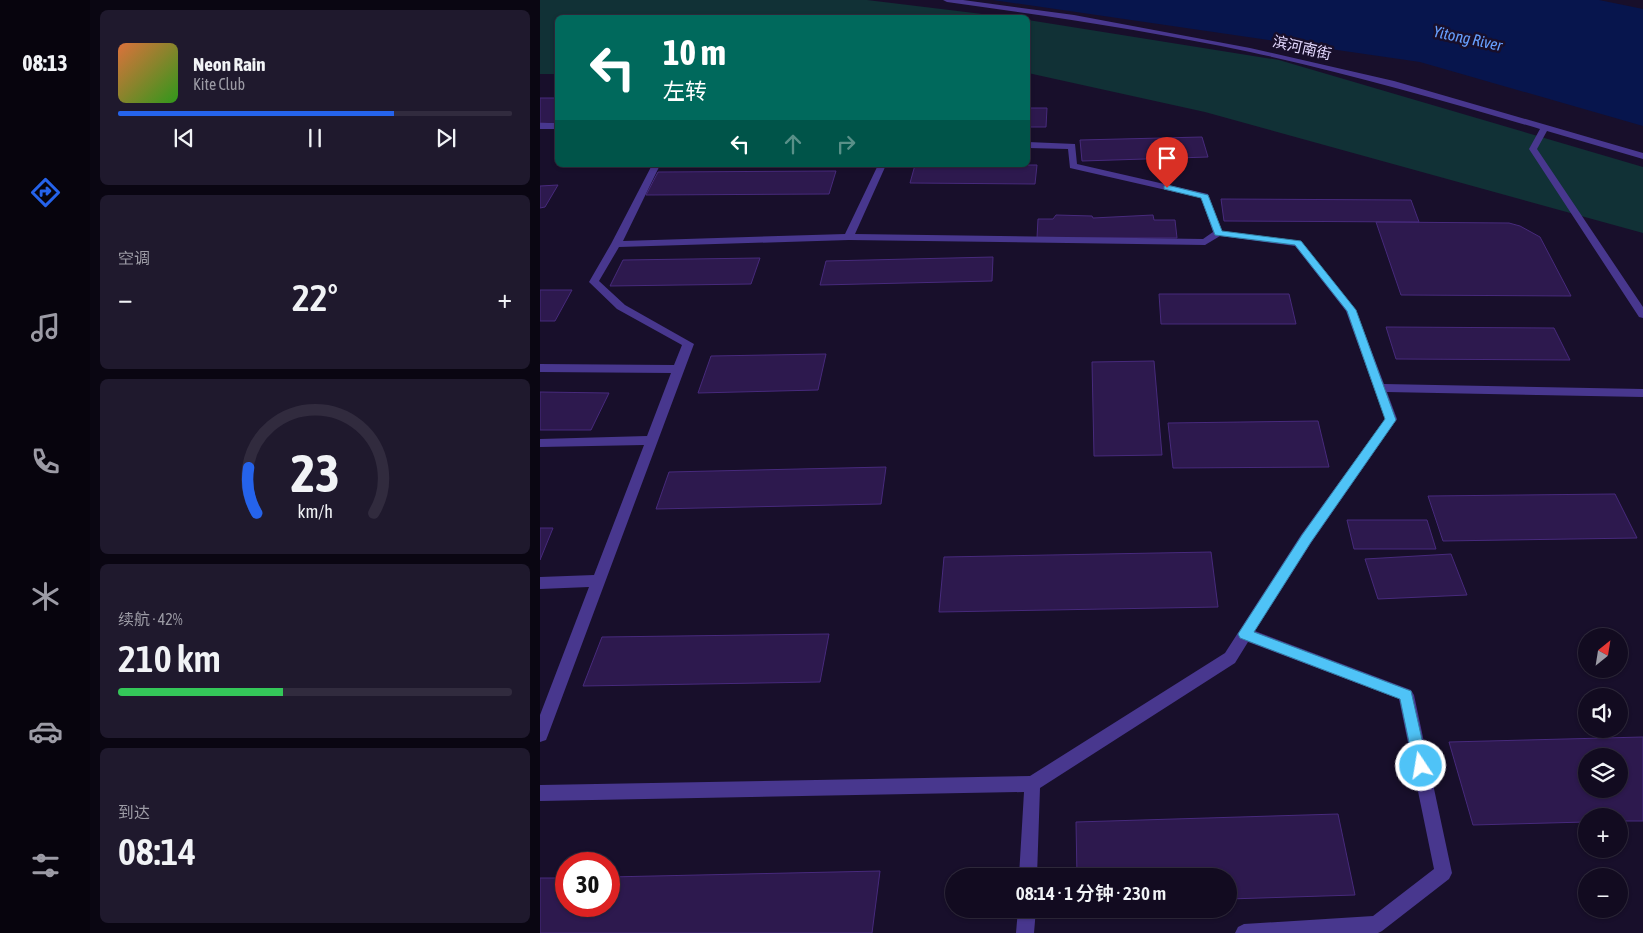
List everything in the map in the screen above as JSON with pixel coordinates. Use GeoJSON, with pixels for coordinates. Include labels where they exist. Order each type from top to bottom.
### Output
{"type":"FeatureCollection","features":[{"type":"Feature","properties":{"kind":"street","name":"滨河南街"},"geometry":{"type":"LineString","coordinates":[[947,0],[1074,17],[1250,50],[1391,83],[1643,156]]}},
{"type":"Feature","properties":{"kind":"street"},"geometry":{"type":"LineString","coordinates":[[540,126],[555,126]]}},
{"type":"Feature","properties":{"kind":"street"},"geometry":{"type":"LineString","coordinates":[[1545,127],[1533,149],[1643,315]]}},
{"type":"Feature","properties":{"kind":"street"},"geometry":{"type":"LineString","coordinates":[[1030,145],[1072,146],[1073,166],[1205,196],[1218,233]]}},
{"type":"Feature","properties":{"kind":"street"},"geometry":{"type":"LineString","coordinates":[[540,734],[546,702],[598,581],[688,344],[621,307],[594,282],[616,244],[655,167]]}},
{"type":"Feature","properties":{"kind":"street"},"geometry":{"type":"LineString","coordinates":[[848,237],[881,167]]}},
{"type":"Feature","properties":{"kind":"street"},"geometry":{"type":"LineString","coordinates":[[540,793],[1032,784],[1230,658],[1306,539],[1391,420],[1352,310],[1298,243],[1218,233],[1205,242],[848,237],[616,244]]}},
{"type":"Feature","properties":{"kind":"street"},"geometry":{"type":"LineString","coordinates":[[540,368],[679,369]]}},
{"type":"Feature","properties":{"kind":"street"},"geometry":{"type":"LineString","coordinates":[[1380,388],[1643,393]]}},
{"type":"Feature","properties":{"kind":"street"},"geometry":{"type":"LineString","coordinates":[[540,443],[652,440]]}},
{"type":"Feature","properties":{"kind":"street"},"geometry":{"type":"LineString","coordinates":[[540,583],[598,581]]}},
{"type":"Feature","properties":{"kind":"street"},"geometry":{"type":"LineString","coordinates":[[1244,933],[1376,924],[1443,873],[1406,695],[1245,634]]}},
{"type":"Feature","properties":{"kind":"street"},"geometry":{"type":"LineString","coordinates":[[1028,868],[1032,784]]}},
{"type":"Feature","properties":{"kind":"street"},"geometry":{"type":"LineString","coordinates":[[1026,933],[1027,918]]}},
{"type":"Feature","properties":{"kind":"green space"},"geometry":{"type":"Polygon","coordinates":[[[540,0],[867,0],[991,15],[555,15],[555,74],[540,74],[540,0]]]}},
{"type":"Feature","properties":{"kind":"green space"},"geometry":{"type":"Polygon","coordinates":[[[1030,20],[1279,60],[1643,167],[1643,233],[1205,112],[1030,73],[1030,20]]]}},
{"type":"Feature","properties":{"kind":"water","name":"Yitong River"},"geometry":{"type":"Polygon","coordinates":[[[993,0],[1599,0],[1643,9],[1643,126],[1420,62],[993,0]]]}},
{"type":"Feature","properties":{"kind":"building"},"geometry":{"type":"Polygon","coordinates":[[[540,98],[555,98],[555,124],[540,123],[540,98]]]}},
{"type":"Feature","properties":{"kind":"building"},"geometry":{"type":"Polygon","coordinates":[[[1030,108],[1047,108],[1046,127],[1030,127],[1030,108]]]}},
{"type":"Feature","properties":{"kind":"building"},"geometry":{"type":"Polygon","coordinates":[[[1202,137],[1208,157],[1082,161],[1080,140],[1202,137]]]}},
{"type":"Feature","properties":{"kind":"building"},"geometry":{"type":"Polygon","coordinates":[[[1030,165],[1037,165],[1035,184],[910,183],[914,167],[1030,167],[1030,165]]]}},
{"type":"Feature","properties":{"kind":"building"},"geometry":{"type":"Polygon","coordinates":[[[836,171],[829,194],[646,195],[658,172],[836,171]]]}},
{"type":"Feature","properties":{"kind":"building"},"geometry":{"type":"Polygon","coordinates":[[[558,185],[545,207],[540,208],[540,186],[558,185]]]}},
{"type":"Feature","properties":{"kind":"building"},"geometry":{"type":"Polygon","coordinates":[[[1221,199],[1411,200],[1419,222],[1224,221],[1221,199]]]}},
{"type":"Feature","properties":{"kind":"building"},"geometry":{"type":"Polygon","coordinates":[[[1056,215],[1092,216],[1093,218],[1153,215],[1154,220],[1175,220],[1177,238],[1037,238],[1038,219],[1053,219],[1056,215]]]}},
{"type":"Feature","properties":{"kind":"building"},"geometry":{"type":"Polygon","coordinates":[[[1376,222],[1509,223],[1520,226],[1540,237],[1571,296],[1401,295],[1376,222]]]}},
{"type":"Feature","properties":{"kind":"building"},"geometry":{"type":"Polygon","coordinates":[[[993,257],[992,281],[820,285],[826,261],[993,257]]]}},
{"type":"Feature","properties":{"kind":"building"},"geometry":{"type":"Polygon","coordinates":[[[760,258],[751,284],[610,286],[623,260],[760,258]]]}},
{"type":"Feature","properties":{"kind":"building"},"geometry":{"type":"Polygon","coordinates":[[[540,290],[572,290],[555,321],[540,321],[540,290]]]}},
{"type":"Feature","properties":{"kind":"building"},"geometry":{"type":"Polygon","coordinates":[[[1159,294],[1289,294],[1296,324],[1161,324],[1159,294]]]}},
{"type":"Feature","properties":{"kind":"building"},"geometry":{"type":"Polygon","coordinates":[[[1386,327],[1554,328],[1570,360],[1396,359],[1386,327]]]}},
{"type":"Feature","properties":{"kind":"building"},"geometry":{"type":"Polygon","coordinates":[[[826,354],[818,390],[698,393],[711,356],[826,354]]]}},
{"type":"Feature","properties":{"kind":"building"},"geometry":{"type":"Polygon","coordinates":[[[1154,361],[1162,455],[1094,456],[1092,362],[1154,361]]]}},
{"type":"Feature","properties":{"kind":"building"},"geometry":{"type":"Polygon","coordinates":[[[540,392],[609,393],[591,430],[540,430],[540,392]]]}},
{"type":"Feature","properties":{"kind":"building"},"geometry":{"type":"Polygon","coordinates":[[[1318,421],[1329,467],[1173,468],[1168,423],[1318,421]]]}},
{"type":"Feature","properties":{"kind":"building"},"geometry":{"type":"Polygon","coordinates":[[[886,467],[881,504],[656,509],[669,472],[886,467]]]}},
{"type":"Feature","properties":{"kind":"building"},"geometry":{"type":"Polygon","coordinates":[[[1615,494],[1637,538],[1443,541],[1428,496],[1615,494]]]}},
{"type":"Feature","properties":{"kind":"building"},"geometry":{"type":"Polygon","coordinates":[[[1347,520],[1427,520],[1436,549],[1354,549],[1347,520]]]}},
{"type":"Feature","properties":{"kind":"building"},"geometry":{"type":"Polygon","coordinates":[[[540,528],[553,528],[540,560],[540,528]]]}},
{"type":"Feature","properties":{"kind":"building"},"geometry":{"type":"Polygon","coordinates":[[[1211,552],[1218,607],[939,612],[944,557],[1211,552]]]}},
{"type":"Feature","properties":{"kind":"building"},"geometry":{"type":"Polygon","coordinates":[[[1451,554],[1467,595],[1378,599],[1365,559],[1451,554]]]}},
{"type":"Feature","properties":{"kind":"building"},"geometry":{"type":"Polygon","coordinates":[[[829,634],[820,682],[583,686],[602,637],[829,634]]]}},
{"type":"Feature","properties":{"kind":"building"},"geometry":{"type":"Polygon","coordinates":[[[1643,737],[1643,821],[1628,821],[1628,808],[1578,808],[1578,822],[1473,825],[1449,742],[1643,737]]]}},
{"type":"Feature","properties":{"kind":"building"},"geometry":{"type":"Polygon","coordinates":[[[1338,814],[1355,895],[1237,899],[1237,868],[1077,868],[1076,822],[1338,814]]]}},
{"type":"Feature","properties":{"kind":"building"},"geometry":{"type":"Polygon","coordinates":[[[880,871],[872,933],[540,933],[540,878],[555,878],[555,917],[620,917],[620,877],[880,871]]]}},
{"type":"Feature","properties":{"kind":"route"},"geometry":{"type":"LineString","coordinates":[[1167,188],[1205,196],[1218,233],[1298,243],[1352,310],[1391,420],[1306,539],[1245,634],[1406,695],[1421,766]]}}]}
